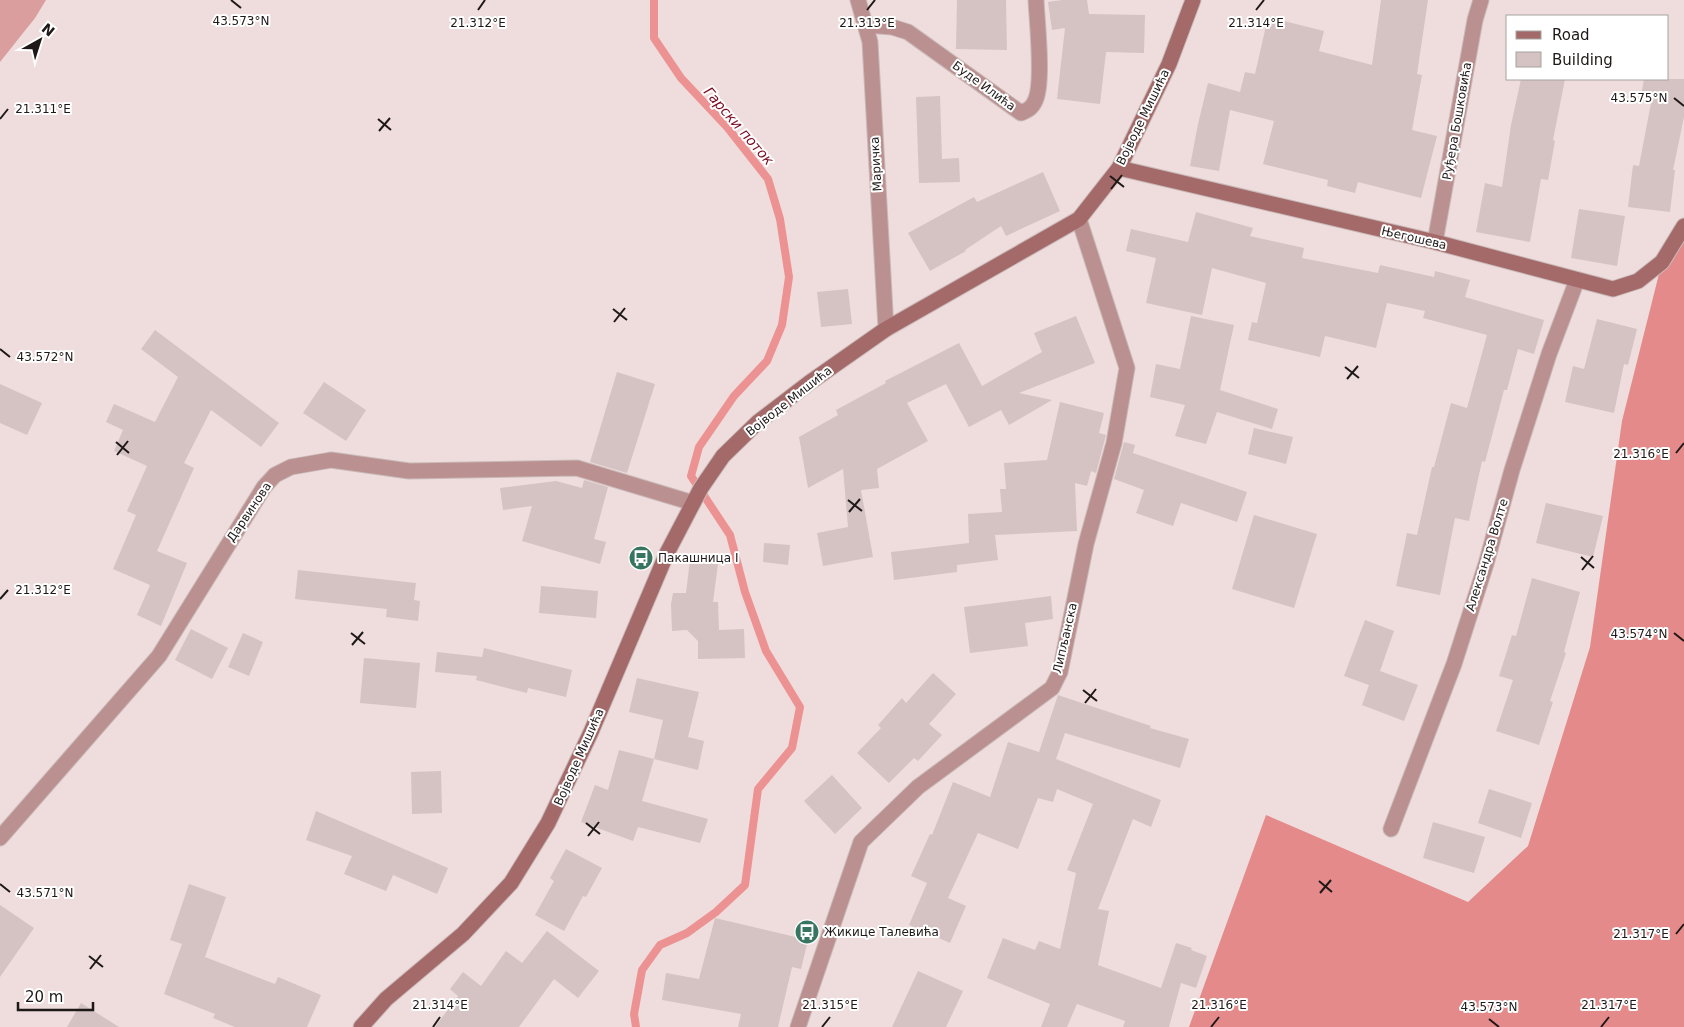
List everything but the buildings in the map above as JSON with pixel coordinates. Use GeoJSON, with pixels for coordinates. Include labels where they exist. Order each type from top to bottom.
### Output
{"type":"FeatureCollection","features":[{"type":"Feature","properties":{"kind":"street","name":"Маричка"},"geometry":{"type":"LineString","coordinates":[[858,0],[870,42],[886,330]]}},
{"type":"Feature","properties":{"kind":"street","name":"Буде Илића"},"geometry":{"type":"LineString","coordinates":[[866,26],[892,26],[908,32],[1021,113],[1030,109],[1036,99],[1040,81],[1036,0]]}},
{"type":"Feature","properties":{"kind":"street","name":"Војводе Мишића"},"geometry":{"type":"LineString","coordinates":[[361,1027],[386,999],[463,934],[511,883],[548,823],[591,732],[667,554],[693,503],[723,456],[758,422],[809,383],[886,330],[1080,219],[1119,168],[1169,64],[1192,0]]}},
{"type":"Feature","properties":{"kind":"street","name":"Руђера Бошковића"},"geometry":{"type":"LineString","coordinates":[[1435,242],[1475,20],[1481,0]]}},
{"type":"Feature","properties":{"kind":"street","name":"Његошева"},"geometry":{"type":"LineString","coordinates":[[1119,168],[1435,242],[1613,289],[1638,281],[1662,262],[1684,226]]}},
{"type":"Feature","properties":{"kind":"street","name":"Липљанска"},"geometry":{"type":"LineString","coordinates":[[798,1027],[861,842],[918,787],[1052,688],[1060,672],[1086,544],[1114,443],[1127,368],[1080,219]]}},
{"type":"Feature","properties":{"kind":"street","name":"Александра Волте"},"geometry":{"type":"LineString","coordinates":[[1391,829],[1454,664],[1549,354],[1577,280]]}},
{"type":"Feature","properties":{"kind":"street","name":"Дарвинова"},"geometry":{"type":"LineString","coordinates":[[0,838],[159,656],[264,487],[275,475],[291,467],[331,460],[410,471],[577,468],[693,503]]}},
{"type":"Feature","properties":{"kind":"shaded area"},"geometry":{"type":"Polygon","coordinates":[[[0,0],[46,0],[35,18],[0,62],[0,0]]]}},
{"type":"Feature","properties":{"kind":"shaded area"},"geometry":{"type":"Polygon","coordinates":[[[1684,226],[1684,1027],[1189,1027],[1266,815],[1468,902],[1528,846],[1590,647],[1622,421],[1662,262],[1684,226]]]}},
{"type":"Feature","properties":{"kind":"waterway","name":"Гарски поток"},"geometry":{"type":"LineString","coordinates":[[636,1027],[634,1014],[642,970],[660,945],[687,933],[716,912],[745,885],[758,789],[792,748],[800,707],[766,651],[745,592],[730,535],[691,476],[699,447],[734,396],[767,361],[782,325],[789,277],[780,219],[768,179],[727,127],[681,78],[654,38],[654,0]]}},
{"type":"Feature","properties":{"kind":"place","name":"Пакашница I"},"geometry":{"type":"Point","coordinates":[641,558]}},
{"type":"Feature","properties":{"kind":"place","name":"Жикице Талевића"},"geometry":{"type":"Point","coordinates":[807,932]}}]}
